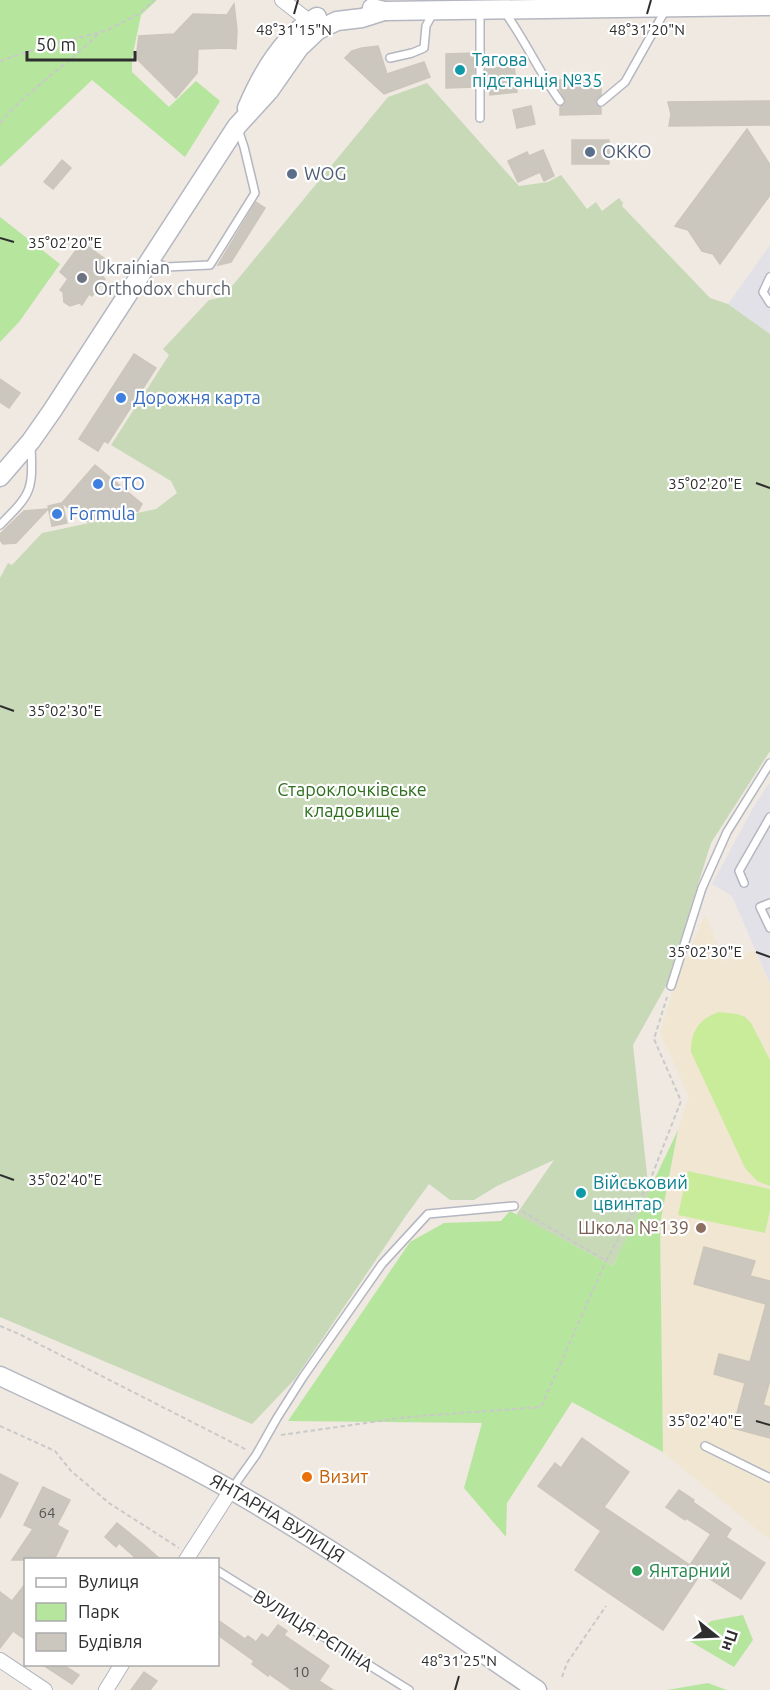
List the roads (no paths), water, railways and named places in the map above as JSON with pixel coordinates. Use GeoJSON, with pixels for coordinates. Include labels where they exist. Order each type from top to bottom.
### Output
{"type":"FeatureCollection","features":[{"type":"Feature","properties":{"kind":"main road"},"geometry":{"type":"LineString","coordinates":[[0,477],[31,441],[58,403],[239,123],[267,67],[309,21],[322,14],[362,5],[384,11],[480,10],[511,6],[667,8],[718,3],[770,6]]}},
{"type":"Feature","properties":{"kind":"main road"},"geometry":{"type":"LineString","coordinates":[[239,123],[268,91],[299,48],[318,30],[337,21],[362,18],[384,11]]}},
{"type":"Feature","properties":{"kind":"main road","name":"ЯНТАРНА ВУЛИЦЯ"},"geometry":{"type":"LineString","coordinates":[[0,1376],[165,1455],[231,1490],[366,1574],[537,1690]]}},
{"type":"Feature","properties":{"kind":"street"},"geometry":{"type":"LineString","coordinates":[[282,0],[309,21]]}},
{"type":"Feature","properties":{"kind":"street"},"geometry":{"type":"LineString","coordinates":[[191,1558],[231,1490]]}},
{"type":"Feature","properties":{"kind":"street"},"geometry":{"type":"LineString","coordinates":[[0,1660],[45,1690]]}},
{"type":"Feature","properties":{"kind":"street"},"geometry":{"type":"LineString","coordinates":[[106,1690],[121,1666]]}},
{"type":"Feature","properties":{"kind":"lane"},"geometry":{"type":"LineString","coordinates":[[511,6],[516,27],[548,85],[560,101]]}},
{"type":"Feature","properties":{"kind":"lane"},"geometry":{"type":"LineString","coordinates":[[601,102],[625,82],[667,8]]}},
{"type":"Feature","properties":{"kind":"lane"},"geometry":{"type":"LineString","coordinates":[[390,58],[424,48],[426,26],[434,10]]}},
{"type":"Feature","properties":{"kind":"lane"},"geometry":{"type":"LineString","coordinates":[[480,10],[480,118]]}},
{"type":"Feature","properties":{"kind":"lane"},"geometry":{"type":"LineString","coordinates":[[150,261],[166,267],[210,265],[255,193],[239,123]]}},
{"type":"Feature","properties":{"kind":"lane"},"geometry":{"type":"LineString","coordinates":[[770,277],[763,292],[770,303]]}},
{"type":"Feature","properties":{"kind":"lane"},"geometry":{"type":"LineString","coordinates":[[0,525],[23,502],[28,493],[32,474],[31,441]]}},
{"type":"Feature","properties":{"kind":"lane"},"geometry":{"type":"LineString","coordinates":[[671,986],[702,888],[727,832],[770,763]]}},
{"type":"Feature","properties":{"kind":"lane"},"geometry":{"type":"LineString","coordinates":[[768,819],[770,829]]}},
{"type":"Feature","properties":{"kind":"lane"},"geometry":{"type":"LineString","coordinates":[[744,883],[739,871],[768,819]]}},
{"type":"Feature","properties":{"kind":"lane"},"geometry":{"type":"LineString","coordinates":[[770,903],[760,907],[770,928]]}},
{"type":"Feature","properties":{"kind":"lane"},"geometry":{"type":"LineString","coordinates":[[231,1490],[256,1455],[303,1377],[382,1264],[428,1214],[514,1206]]}},
{"type":"Feature","properties":{"kind":"lane"},"geometry":{"type":"LineString","coordinates":[[705,1446],[770,1478]]}},
{"type":"Feature","properties":{"kind":"lane","name":"ВУЛИЦЯ РЄПІНА"},"geometry":{"type":"LineString","coordinates":[[219,1572],[409,1690]]}},
{"type":"Feature","properties":{"kind":"place","name":"Тягова пiдстанцiя №35"},"geometry":{"type":"Point","coordinates":[460,70]}},
{"type":"Feature","properties":{"kind":"place","name":"ОККО"},"geometry":{"type":"Point","coordinates":[590,152]}},
{"type":"Feature","properties":{"kind":"place","name":"WOG"},"geometry":{"type":"Point","coordinates":[292,174]}},
{"type":"Feature","properties":{"kind":"place","name":"Ukrainian Orthodox church"},"geometry":{"type":"Point","coordinates":[82,278]}},
{"type":"Feature","properties":{"kind":"place","name":"Дорожня карта"},"geometry":{"type":"Point","coordinates":[121,398]}},
{"type":"Feature","properties":{"kind":"place","name":"СТО"},"geometry":{"type":"Point","coordinates":[98,484]}},
{"type":"Feature","properties":{"kind":"place","name":"Formula"},"geometry":{"type":"Point","coordinates":[57,514]}},
{"type":"Feature","properties":{"kind":"place","name":"Військовий цвинтар"},"geometry":{"type":"Point","coordinates":[581,1193]}},
{"type":"Feature","properties":{"kind":"place","name":"Школа №139"},"geometry":{"type":"Point","coordinates":[701,1228]}},
{"type":"Feature","properties":{"kind":"place","name":"Визит"},"geometry":{"type":"Point","coordinates":[307,1477]}},
{"type":"Feature","properties":{"kind":"place","name":"Янтарний"},"geometry":{"type":"Point","coordinates":[637,1571]}},
{"type":"Feature","properties":{"kind":"park label","name":"Староклочківське кладовище"},"geometry":{"type":"Point","coordinates":[352,800]}}]}
